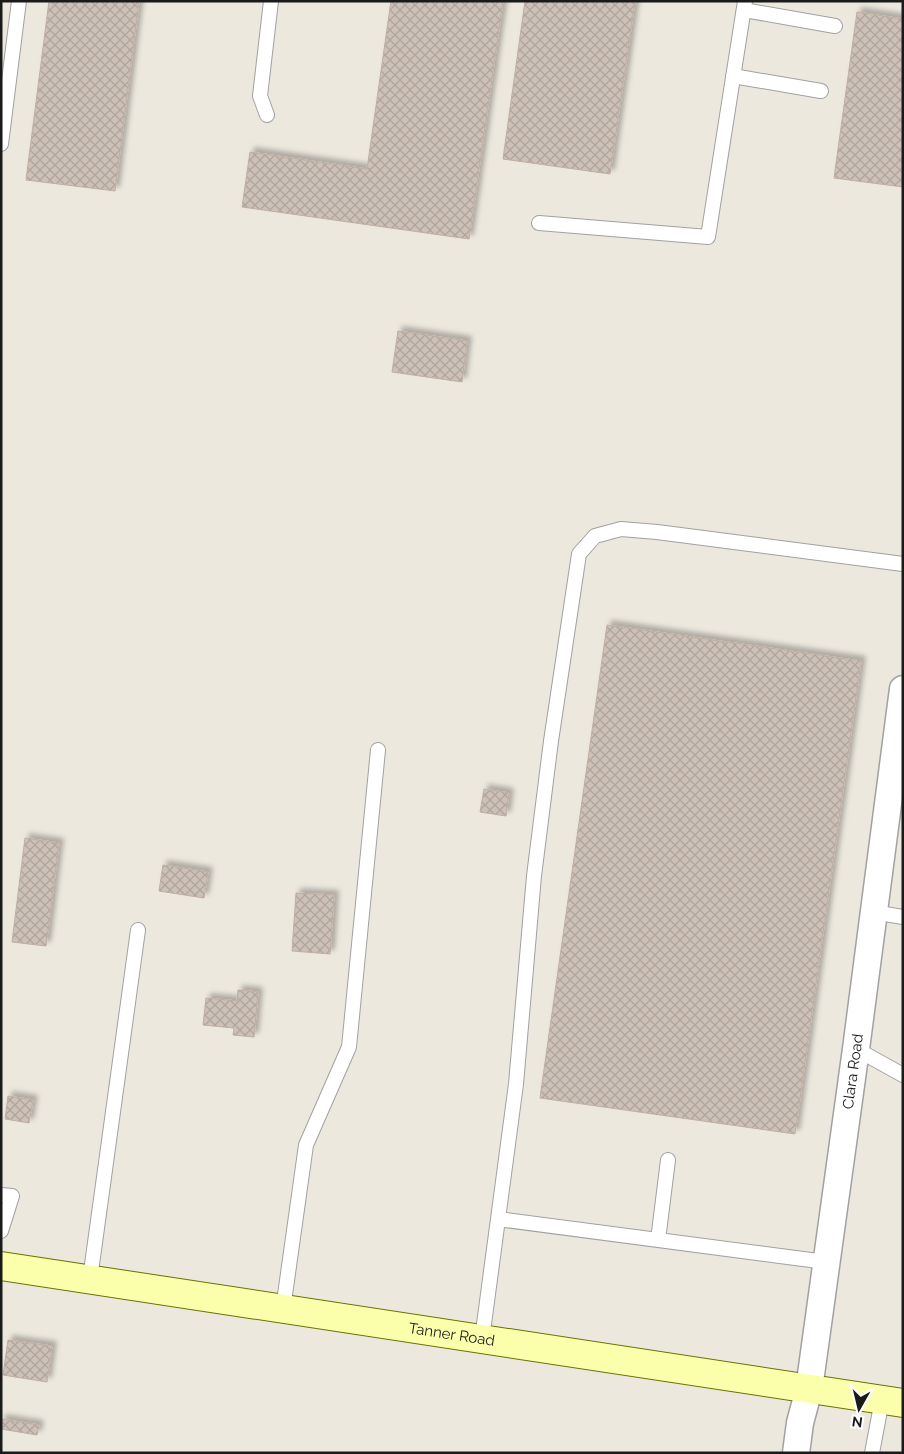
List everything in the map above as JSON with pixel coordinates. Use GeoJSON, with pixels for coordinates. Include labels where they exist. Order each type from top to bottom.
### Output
{"type":"FeatureCollection","features":[{"type":"Feature","properties":{"kind":"main road","name":"Tanner Road"},"geometry":{"type":"LineString","coordinates":[[1,1266],[892,1402]]}},
{"type":"Feature","properties":{"kind":"street","name":"Clara Road"},"geometry":{"type":"LineString","coordinates":[[796,1453],[800,1423],[809,1389],[900,724],[903,689]]}},
{"type":"Feature","properties":{"kind":"lane"},"geometry":{"type":"LineString","coordinates":[[1,144],[19,1]]}},
{"type":"Feature","properties":{"kind":"lane"},"geometry":{"type":"LineString","coordinates":[[267,114],[260,96],[271,1]]}},
{"type":"Feature","properties":{"kind":"lane"},"geometry":{"type":"LineString","coordinates":[[539,223],[708,237],[744,5],[835,26]]}},
{"type":"Feature","properties":{"kind":"lane"},"geometry":{"type":"LineString","coordinates":[[734,76],[821,91]]}},
{"type":"Feature","properties":{"kind":"lane"},"geometry":{"type":"LineString","coordinates":[[482,1339],[516,1084],[535,867],[551,741],[579,554],[595,536],[622,529],[903,564]]}},
{"type":"Feature","properties":{"kind":"lane"},"geometry":{"type":"LineString","coordinates":[[283,1309],[306,1145],[348,1047],[378,750]]}},
{"type":"Feature","properties":{"kind":"lane"},"geometry":{"type":"LineString","coordinates":[[873,912],[903,917]]}},
{"type":"Feature","properties":{"kind":"lane"},"geometry":{"type":"LineString","coordinates":[[90,1279],[138,930]]}},
{"type":"Feature","properties":{"kind":"lane"},"geometry":{"type":"LineString","coordinates":[[856,1049],[903,1075]]}},
{"type":"Feature","properties":{"kind":"lane"},"geometry":{"type":"LineString","coordinates":[[658,1240],[668,1160]]}},
{"type":"Feature","properties":{"kind":"lane"},"geometry":{"type":"LineString","coordinates":[[1,1195],[12,1196],[1,1231]]}},
{"type":"Feature","properties":{"kind":"lane"},"geometry":{"type":"LineString","coordinates":[[498,1219],[826,1262]]}},
{"type":"Feature","properties":{"kind":"lane"},"geometry":{"type":"LineString","coordinates":[[872,1453],[892,1402]]}},
{"type":"Feature","properties":{"kind":"building"},"geometry":{"type":"Polygon","coordinates":[[[49,1],[139,1],[115,191],[26,180],[49,1]]]}},
{"type":"Feature","properties":{"kind":"building"},"geometry":{"type":"Polygon","coordinates":[[[391,1],[503,1],[469,239],[242,207],[250,152],[367,169],[391,1]]]}},
{"type":"Feature","properties":{"kind":"building"},"geometry":{"type":"Polygon","coordinates":[[[525,1],[635,1],[610,174],[503,159],[525,1]]]}},
{"type":"Feature","properties":{"kind":"building"},"geometry":{"type":"Polygon","coordinates":[[[857,12],[903,19],[903,187],[834,178],[857,12]]]}},
{"type":"Feature","properties":{"kind":"building"},"geometry":{"type":"Polygon","coordinates":[[[398,331],[467,341],[462,382],[392,372],[398,331]]]}},
{"type":"Feature","properties":{"kind":"building"},"geometry":{"type":"Polygon","coordinates":[[[607,625],[861,661],[795,1134],[540,1098],[607,625]]]}},
{"type":"Feature","properties":{"kind":"building"},"geometry":{"type":"Polygon","coordinates":[[[484,789],[509,793],[506,816],[480,812],[484,789]]]}},
{"type":"Feature","properties":{"kind":"building"},"geometry":{"type":"Polygon","coordinates":[[[25,838],[59,843],[46,946],[12,942],[25,838]]]}},
{"type":"Feature","properties":{"kind":"building"},"geometry":{"type":"Polygon","coordinates":[[[163,865],[208,872],[204,898],[159,891],[163,865]]]}},
{"type":"Feature","properties":{"kind":"building"},"geometry":{"type":"Polygon","coordinates":[[[296,893],[334,895],[330,954],[292,951],[296,893]]]}},
{"type":"Feature","properties":{"kind":"building"},"geometry":{"type":"Polygon","coordinates":[[[238,990],[258,992],[254,1037],[233,1035],[234,1028],[203,1025],[206,998],[237,1001],[238,990]]]}},
{"type":"Feature","properties":{"kind":"building"},"geometry":{"type":"Polygon","coordinates":[[[8,1096],[33,1100],[29,1123],[5,1119],[8,1096]]]}},
{"type":"Feature","properties":{"kind":"building"},"geometry":{"type":"Polygon","coordinates":[[[8,1340],[52,1346],[47,1382],[3,1375],[8,1340]]]}},
{"type":"Feature","properties":{"kind":"building"},"geometry":{"type":"Polygon","coordinates":[[[1,1419],[39,1425],[37,1435],[1,1429],[1,1419]]]}}]}
